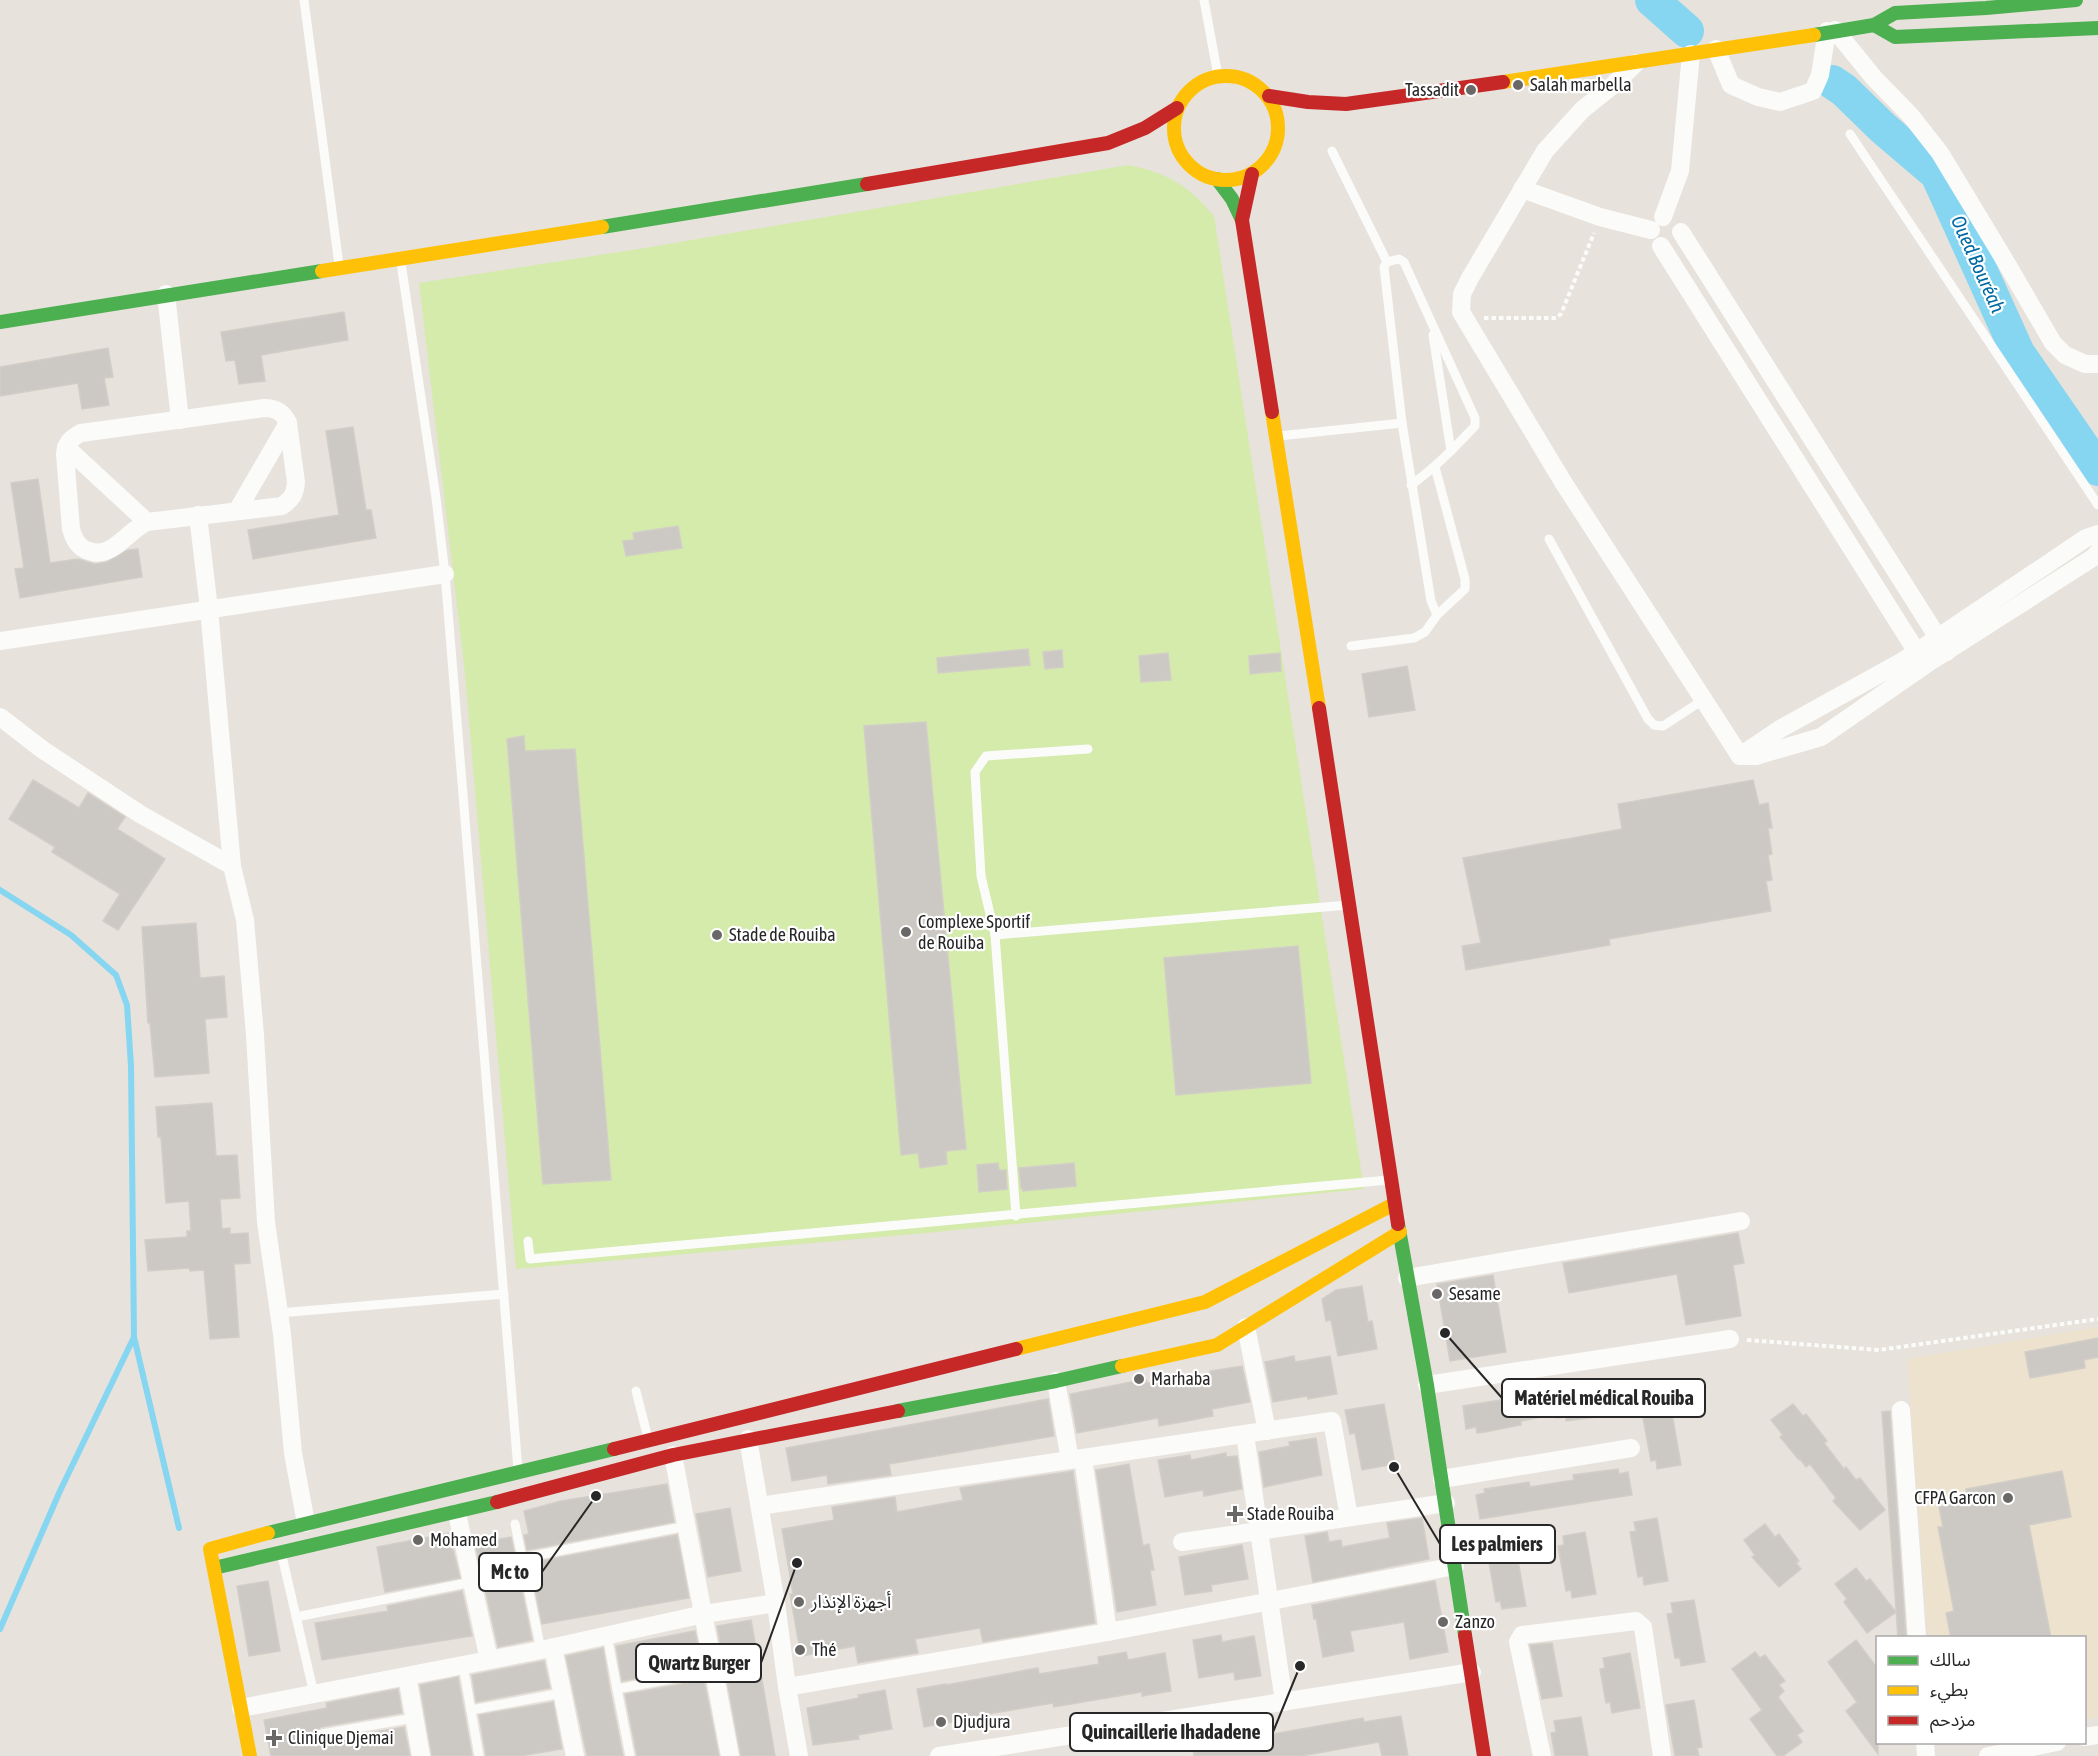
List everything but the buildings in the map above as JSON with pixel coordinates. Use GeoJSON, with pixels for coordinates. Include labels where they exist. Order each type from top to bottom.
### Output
{"type":"FeatureCollection","features":[{"type":"Feature","properties":{"kind":"street"},"geometry":{"type":"LineString","coordinates":[[1269,96],[1308,102],[1346,104],[1874,25],[1895,13],[2076,0]]}},
{"type":"Feature","properties":{"kind":"street"},"geometry":{"type":"LineString","coordinates":[[1874,25],[1895,38],[2098,28]]}},
{"type":"Feature","properties":{"kind":"street"},"geometry":{"type":"LineString","coordinates":[[1716,50],[1731,85],[1758,97],[1780,102],[1813,91],[1820,75],[1831,31]]}},
{"type":"Feature","properties":{"kind":"street"},"geometry":{"type":"LineString","coordinates":[[1831,31],[1911,116],[1940,153],[2053,343],[2065,355],[2085,364],[2098,364]]}},
{"type":"Feature","properties":{"kind":"street"},"geometry":{"type":"LineString","coordinates":[[1691,54],[1680,171],[1663,217],[1653,224],[1652,237],[1661,246],[1920,659]]}},
{"type":"Feature","properties":{"kind":"street"},"geometry":{"type":"LineString","coordinates":[[1637,62],[1582,110],[1545,151],[1462,294],[1461,312],[1563,482],[1740,756]]}},
{"type":"Feature","properties":{"kind":"street"},"geometry":{"type":"LineString","coordinates":[[1232,75],[1246,79],[1269,96],[1276,110],[1279,124],[1278,140],[1264,165],[1252,174],[1235,180],[1217,179],[1194,169],[1185,160],[1174,135],[1174,121],[1184,96],[1193,87],[1218,76],[1232,75]]}},
{"type":"Feature","properties":{"kind":"street"},"geometry":{"type":"LineString","coordinates":[[1319,115],[1346,104]]}},
{"type":"Feature","properties":{"kind":"street"},"geometry":{"type":"LineString","coordinates":[[0,322],[752,203],[1108,143],[1145,128],[1178,108]]}},
{"type":"Feature","properties":{"kind":"street"},"geometry":{"type":"LineString","coordinates":[[1278,140],[1294,129]]}},
{"type":"Feature","properties":{"kind":"street"},"geometry":{"type":"LineString","coordinates":[[1108,143],[1140,146]]}},
{"type":"Feature","properties":{"kind":"street"},"geometry":{"type":"LineString","coordinates":[[1168,154],[1185,160]]}},
{"type":"Feature","properties":{"kind":"street"},"geometry":{"type":"LineString","coordinates":[[1242,220],[1252,174]]}},
{"type":"Feature","properties":{"kind":"street"},"geometry":{"type":"LineString","coordinates":[[1217,179],[1232,199],[1242,220],[1350,904],[1390,1180],[1427,1385],[1484,1756]]}},
{"type":"Feature","properties":{"kind":"street"},"geometry":{"type":"LineString","coordinates":[[1522,189],[1600,217],[1651,230]]}},
{"type":"Feature","properties":{"kind":"street"},"geometry":{"type":"LineString","coordinates":[[1663,217],[1676,220],[1680,226],[1681,232],[1943,645]]}},
{"type":"Feature","properties":{"kind":"street"},"geometry":{"type":"LineString","coordinates":[[1661,246],[1674,243],[1681,232]]}},
{"type":"Feature","properties":{"kind":"street"},"geometry":{"type":"LineString","coordinates":[[166,294],[180,420]]}},
{"type":"Feature","properties":{"kind":"street"},"geometry":{"type":"LineString","coordinates":[[272,408],[279,411],[288,423],[296,482],[291,500],[282,506],[147,522],[104,552],[86,551],[79,546],[71,529],[66,447],[75,436],[81,433],[180,420],[272,408]]}},
{"type":"Feature","properties":{"kind":"street"},"geometry":{"type":"LineString","coordinates":[[237,511],[288,423]]}},
{"type":"Feature","properties":{"kind":"street"},"geometry":{"type":"LineString","coordinates":[[66,447],[147,522]]}},
{"type":"Feature","properties":{"kind":"street"},"geometry":{"type":"LineString","coordinates":[[198,515],[209,609],[232,866],[245,920],[255,1035],[266,1222],[279,1313],[290,1428],[306,1523]]}},
{"type":"Feature","properties":{"kind":"street"},"geometry":{"type":"LineString","coordinates":[[1943,645],[2086,538],[2098,534]]}},
{"type":"Feature","properties":{"kind":"street"},"geometry":{"type":"LineString","coordinates":[[1740,756],[1780,729],[1920,659],[2094,557],[2098,552]]}},
{"type":"Feature","properties":{"kind":"street"},"geometry":{"type":"LineString","coordinates":[[0,641],[445,574]]}},
{"type":"Feature","properties":{"kind":"street"},"geometry":{"type":"LineString","coordinates":[[1740,756],[1756,756],[1821,737],[1920,659]]}},
{"type":"Feature","properties":{"kind":"street"},"geometry":{"type":"LineString","coordinates":[[0,717],[43,750],[140,814],[232,866]]}},
{"type":"Feature","properties":{"kind":"street"},"geometry":{"type":"LineString","coordinates":[[250,1756],[210,1549],[306,1523],[519,1473],[1205,1302],[1394,1204]]}},
{"type":"Feature","properties":{"kind":"street"},"geometry":{"type":"LineString","coordinates":[[1407,1278],[1741,1221]]}},
{"type":"Feature","properties":{"kind":"street"},"geometry":{"type":"LineString","coordinates":[[214,1568],[457,1513],[673,1455],[1056,1381],[1217,1345],[1400,1232]]}},
{"type":"Feature","properties":{"kind":"street"},"geometry":{"type":"LineString","coordinates":[[1246,1327],[1267,1431]]}},
{"type":"Feature","properties":{"kind":"street"},"geometry":{"type":"LineString","coordinates":[[1427,1385],[1730,1339]]}},
{"type":"Feature","properties":{"kind":"street"},"geometry":{"type":"LineString","coordinates":[[1056,1381],[1076,1459],[1108,1632]]}},
{"type":"Feature","properties":{"kind":"street"},"geometry":{"type":"LineString","coordinates":[[1901,1410],[1917,1636]]}},
{"type":"Feature","properties":{"kind":"street"},"geometry":{"type":"LineString","coordinates":[[739,1418],[747,1439],[760,1506],[799,1756]]}},
{"type":"Feature","properties":{"kind":"street"},"geometry":{"type":"LineString","coordinates":[[760,1506],[1332,1421],[1349,1517]]}},
{"type":"Feature","properties":{"kind":"street"},"geometry":{"type":"LineString","coordinates":[[1245,1434],[1284,1702]]}},
{"type":"Feature","properties":{"kind":"street"},"geometry":{"type":"LineString","coordinates":[[1442,1479],[1631,1448]]}},
{"type":"Feature","properties":{"kind":"street"},"geometry":{"type":"LineString","coordinates":[[673,1455],[730,1756]]}},
{"type":"Feature","properties":{"kind":"street"},"geometry":{"type":"LineString","coordinates":[[1182,1542],[1446,1503]]}},
{"type":"Feature","properties":{"kind":"street"},"geometry":{"type":"LineString","coordinates":[[457,1513],[489,1660]]}},
{"type":"Feature","properties":{"kind":"street"},"geometry":{"type":"LineString","coordinates":[[787,1687],[1108,1632],[1455,1566]]}},
{"type":"Feature","properties":{"kind":"street"},"geometry":{"type":"LineString","coordinates":[[241,1708],[489,1660],[704,1614],[776,1604]]}},
{"type":"Feature","properties":{"kind":"street"},"geometry":{"type":"LineString","coordinates":[[1542,1756],[1518,1642],[1522,1635],[1636,1621],[1643,1626],[1662,1756]]}},
{"type":"Feature","properties":{"kind":"street"},"geometry":{"type":"LineString","coordinates":[[547,1648],[562,1693],[575,1756]]}},
{"type":"Feature","properties":{"kind":"street"},"geometry":{"type":"LineString","coordinates":[[939,1756],[1472,1672]]}},
{"type":"Feature","properties":{"kind":"street"},"geometry":{"type":"LineString","coordinates":[[407,1676],[421,1756]]}},
{"type":"Feature","properties":{"kind":"street"},"geometry":{"type":"LineString","coordinates":[[1988,1756],[2052,1744]]}},
{"type":"Feature","properties":{"kind":"lane"},"geometry":{"type":"LineString","coordinates":[[304,0],[339,267]]}},
{"type":"Feature","properties":{"kind":"lane"},"geometry":{"type":"LineString","coordinates":[[1204,0],[1218,76]]}},
{"type":"Feature","properties":{"kind":"lane"},"geometry":{"type":"LineString","coordinates":[[1850,134],[2098,506]]}},
{"type":"Feature","properties":{"kind":"lane"},"geometry":{"type":"LineString","coordinates":[[1332,151],[1387,262]]}},
{"type":"Feature","properties":{"kind":"lane"},"geometry":{"type":"LineString","coordinates":[[400,258],[436,498],[445,574],[519,1473]]}},
{"type":"Feature","properties":{"kind":"lane"},"geometry":{"type":"LineString","coordinates":[[1387,262],[1399,260],[1404,262],[1475,418],[1475,426],[1435,467],[1411,485]]}},
{"type":"Feature","properties":{"kind":"lane"},"geometry":{"type":"LineString","coordinates":[[1387,262],[1384,267],[1402,423],[1431,601],[1437,615]]}},
{"type":"Feature","properties":{"kind":"lane"},"geometry":{"type":"LineString","coordinates":[[1431,322],[1451,451]]}},
{"type":"Feature","properties":{"kind":"lane"},"geometry":{"type":"LineString","coordinates":[[1276,436],[1402,423]]}},
{"type":"Feature","properties":{"kind":"lane"},"geometry":{"type":"LineString","coordinates":[[1351,646],[1414,638],[1425,632],[1437,615],[1465,589],[1465,579],[1435,467]]}},
{"type":"Feature","properties":{"kind":"lane"},"geometry":{"type":"LineString","coordinates":[[1549,539],[1648,719],[1654,725],[1663,726],[1703,700]]}},
{"type":"Feature","properties":{"kind":"lane"},"geometry":{"type":"LineString","coordinates":[[1016,1216],[995,935],[981,876],[975,772],[986,756],[1088,749]]}},
{"type":"Feature","properties":{"kind":"lane"},"geometry":{"type":"LineString","coordinates":[[995,935],[1350,904]]}},
{"type":"Feature","properties":{"kind":"lane"},"geometry":{"type":"LineString","coordinates":[[528,1241],[530,1259],[1390,1180]]}},
{"type":"Feature","properties":{"kind":"lane"},"geometry":{"type":"LineString","coordinates":[[279,1313],[504,1294]]}},
{"type":"Feature","properties":{"kind":"lane"},"geometry":{"type":"LineString","coordinates":[[636,1391],[648,1440]]}},
{"type":"Feature","properties":{"kind":"lane"},"geometry":{"type":"LineString","coordinates":[[515,1524],[547,1648]]}},
{"type":"Feature","properties":{"kind":"lane"},"geometry":{"type":"LineString","coordinates":[[522,1558],[687,1526]]}},
{"type":"Feature","properties":{"kind":"lane"},"geometry":{"type":"LineString","coordinates":[[281,1552],[314,1694]]}},
{"type":"Feature","properties":{"kind":"lane"},"geometry":{"type":"LineString","coordinates":[[296,1617],[472,1582]]}},
{"type":"Feature","properties":{"kind":"lane"},"geometry":{"type":"LineString","coordinates":[[607,1635],[630,1756]]}},
{"type":"Feature","properties":{"kind":"lane"},"geometry":{"type":"LineString","coordinates":[[463,1665],[479,1756]]}},
{"type":"Feature","properties":{"kind":"lane"},"geometry":{"type":"LineString","coordinates":[[617,1689],[713,1671]]}},
{"type":"Feature","properties":{"kind":"lane"},"geometry":{"type":"LineString","coordinates":[[471,1710],[562,1693]]}},
{"type":"Feature","properties":{"kind":"lane"},"geometry":{"type":"LineString","coordinates":[[322,1734],[414,1718]]}},
{"type":"Feature","properties":{"kind":"path"},"geometry":{"type":"LineString","coordinates":[[1465,318],[1556,318],[1561,314],[1600,217]]}},
{"type":"Feature","properties":{"kind":"path"},"geometry":{"type":"LineString","coordinates":[[1730,1339],[1879,1350],[2098,1319]]}},
{"type":"Feature","properties":{"kind":"shaded area","name":"CFPA Garcon"},"geometry":{"type":"Polygon","coordinates":[[[2098,1327],[2098,1717],[2086,1720],[2086,1636],[1928,1636],[1907,1359],[2098,1327]]]}},
{"type":"Feature","properties":{"kind":"green space","name":"Complexe Sportif de Rouiba"},"geometry":{"type":"Polygon","coordinates":[[[1128,165],[1166,176],[1186,188],[1214,216],[1364,1189],[926,1233],[516,1269],[465,674],[419,283],[645,248],[1128,165]]]}},
{"type":"Feature","properties":{"kind":"waterway"},"geometry":{"type":"LineString","coordinates":[[1652,0],[1687,31]]}},
{"type":"Feature","properties":{"kind":"waterway","name":"Oued Bouréah"},"geometry":{"type":"LineString","coordinates":[[1832,82],[1844,90],[1883,128],[1937,174],[2018,353],[2098,469]]}},
{"type":"Feature","properties":{"kind":"waterway"},"geometry":{"type":"LineString","coordinates":[[0,890],[71,935],[116,975],[127,1005],[131,1066],[134,1337],[60,1491],[0,1629]]}},
{"type":"Feature","properties":{"kind":"waterway"},"geometry":{"type":"LineString","coordinates":[[134,1337],[179,1528]]}},
{"type":"Feature","properties":{"kind":"traffic: fast"},"geometry":{"type":"LineString","coordinates":[[1814,35],[1874,25],[1895,13],[2076,0]]}},
{"type":"Feature","properties":{"kind":"traffic: fast"},"geometry":{"type":"LineString","coordinates":[[1874,25],[1895,37],[2098,28]]}},
{"type":"Feature","properties":{"kind":"traffic: fast"},"geometry":{"type":"LineString","coordinates":[[1217,179],[1232,199],[1242,220]]}},
{"type":"Feature","properties":{"kind":"traffic: fast"},"geometry":{"type":"LineString","coordinates":[[602,227],[867,184]]}},
{"type":"Feature","properties":{"kind":"traffic: fast"},"geometry":{"type":"LineString","coordinates":[[0,322],[322,271]]}},
{"type":"Feature","properties":{"kind":"traffic: fast"},"geometry":{"type":"LineString","coordinates":[[1398,1224],[1427,1385],[1465,1635]]}},
{"type":"Feature","properties":{"kind":"traffic: fast"},"geometry":{"type":"LineString","coordinates":[[898,1411],[1122,1366]]}},
{"type":"Feature","properties":{"kind":"traffic: fast"},"geometry":{"type":"LineString","coordinates":[[268,1533],[614,1449]]}},
{"type":"Feature","properties":{"kind":"traffic: fast"},"geometry":{"type":"LineString","coordinates":[[214,1568],[497,1502]]}},
{"type":"Feature","properties":{"kind":"traffic: slow"},"geometry":{"type":"LineString","coordinates":[[1503,82],[1814,35]]}},
{"type":"Feature","properties":{"kind":"traffic: slow"},"geometry":{"type":"LineString","coordinates":[[1226,76],[1246,80],[1263,91],[1274,108],[1278,128],[1274,148],[1263,165],[1246,176],[1226,180],[1206,176],[1189,165],[1178,148],[1174,128],[1178,108],[1189,91],[1206,80],[1226,76]]}},
{"type":"Feature","properties":{"kind":"traffic: slow"},"geometry":{"type":"LineString","coordinates":[[322,271],[602,227]]}},
{"type":"Feature","properties":{"kind":"traffic: slow"},"geometry":{"type":"LineString","coordinates":[[1272,412],[1319,708]]}},
{"type":"Feature","properties":{"kind":"traffic: slow"},"geometry":{"type":"LineString","coordinates":[[1016,1349],[1205,1302],[1394,1204]]}},
{"type":"Feature","properties":{"kind":"traffic: slow"},"geometry":{"type":"LineString","coordinates":[[1122,1366],[1217,1345],[1400,1232]]}},
{"type":"Feature","properties":{"kind":"traffic: slow"},"geometry":{"type":"LineString","coordinates":[[250,1756],[210,1549],[268,1533]]}},
{"type":"Feature","properties":{"kind":"traffic: jam"},"geometry":{"type":"LineString","coordinates":[[1269,96],[1308,102],[1346,104],[1503,82]]}},
{"type":"Feature","properties":{"kind":"traffic: jam"},"geometry":{"type":"LineString","coordinates":[[867,184],[1108,143],[1145,128],[1177,108]]}},
{"type":"Feature","properties":{"kind":"traffic: jam"},"geometry":{"type":"LineString","coordinates":[[1252,174],[1242,220],[1272,412]]}},
{"type":"Feature","properties":{"kind":"traffic: jam"},"geometry":{"type":"LineString","coordinates":[[1319,708],[1398,1224]]}},
{"type":"Feature","properties":{"kind":"traffic: jam"},"geometry":{"type":"LineString","coordinates":[[614,1449],[1016,1349]]}},
{"type":"Feature","properties":{"kind":"traffic: jam"},"geometry":{"type":"LineString","coordinates":[[497,1502],[673,1455],[898,1411]]}},
{"type":"Feature","properties":{"kind":"traffic: jam"},"geometry":{"type":"LineString","coordinates":[[1465,1635],[1484,1756]]}},
{"type":"Feature","properties":{"kind":"place","name":"Salah marbella"},"geometry":{"type":"Point","coordinates":[1518,85]}},
{"type":"Feature","properties":{"kind":"place","name":"Tassadit"},"geometry":{"type":"Point","coordinates":[1471,90]}},
{"type":"Feature","properties":{"kind":"place","name":"Complexe Sportif de Rouiba"},"geometry":{"type":"Point","coordinates":[906,932]}},
{"type":"Feature","properties":{"kind":"place","name":"Stade de Rouiba"},"geometry":{"type":"Point","coordinates":[717,935]}},
{"type":"Feature","properties":{"kind":"place","name":"Sesame"},"geometry":{"type":"Point","coordinates":[1437,1294]}},
{"type":"Feature","properties":{"kind":"place","name":"Matériel médical Rouiba"},"geometry":{"type":"Point","coordinates":[1445,1333]}},
{"type":"Feature","properties":{"kind":"place","name":"Marhaba"},"geometry":{"type":"Point","coordinates":[1139,1379]}},
{"type":"Feature","properties":{"kind":"place","name":"Les palmiers"},"geometry":{"type":"Point","coordinates":[1394,1467]}},
{"type":"Feature","properties":{"kind":"place","name":"Mc to"},"geometry":{"type":"Point","coordinates":[596,1496]}},
{"type":"Feature","properties":{"kind":"place","name":"CFPA Garcon"},"geometry":{"type":"Point","coordinates":[2008,1498]}},
{"type":"Feature","properties":{"kind":"place","name":"Stade Rouiba"},"geometry":{"type":"Point","coordinates":[1235,1514]}},
{"type":"Feature","properties":{"kind":"place","name":"Mohamed"},"geometry":{"type":"Point","coordinates":[418,1540]}},
{"type":"Feature","properties":{"kind":"place","name":"Qwartz Burger"},"geometry":{"type":"Point","coordinates":[797,1563]}},
{"type":"Feature","properties":{"kind":"place","name":"أجهزة الإنذار"},"geometry":{"type":"Point","coordinates":[799,1602]}},
{"type":"Feature","properties":{"kind":"place","name":"Zanzo"},"geometry":{"type":"Point","coordinates":[1443,1622]}},
{"type":"Feature","properties":{"kind":"place","name":"Thé"},"geometry":{"type":"Point","coordinates":[800,1650]}},
{"type":"Feature","properties":{"kind":"place","name":"Quincaillerie Ihadadene"},"geometry":{"type":"Point","coordinates":[1300,1666]}},
{"type":"Feature","properties":{"kind":"place","name":"Djudjura"},"geometry":{"type":"Point","coordinates":[941,1722]}},
{"type":"Feature","properties":{"kind":"place","name":"Clinique Djemai"},"geometry":{"type":"Point","coordinates":[274,1738]}}]}
